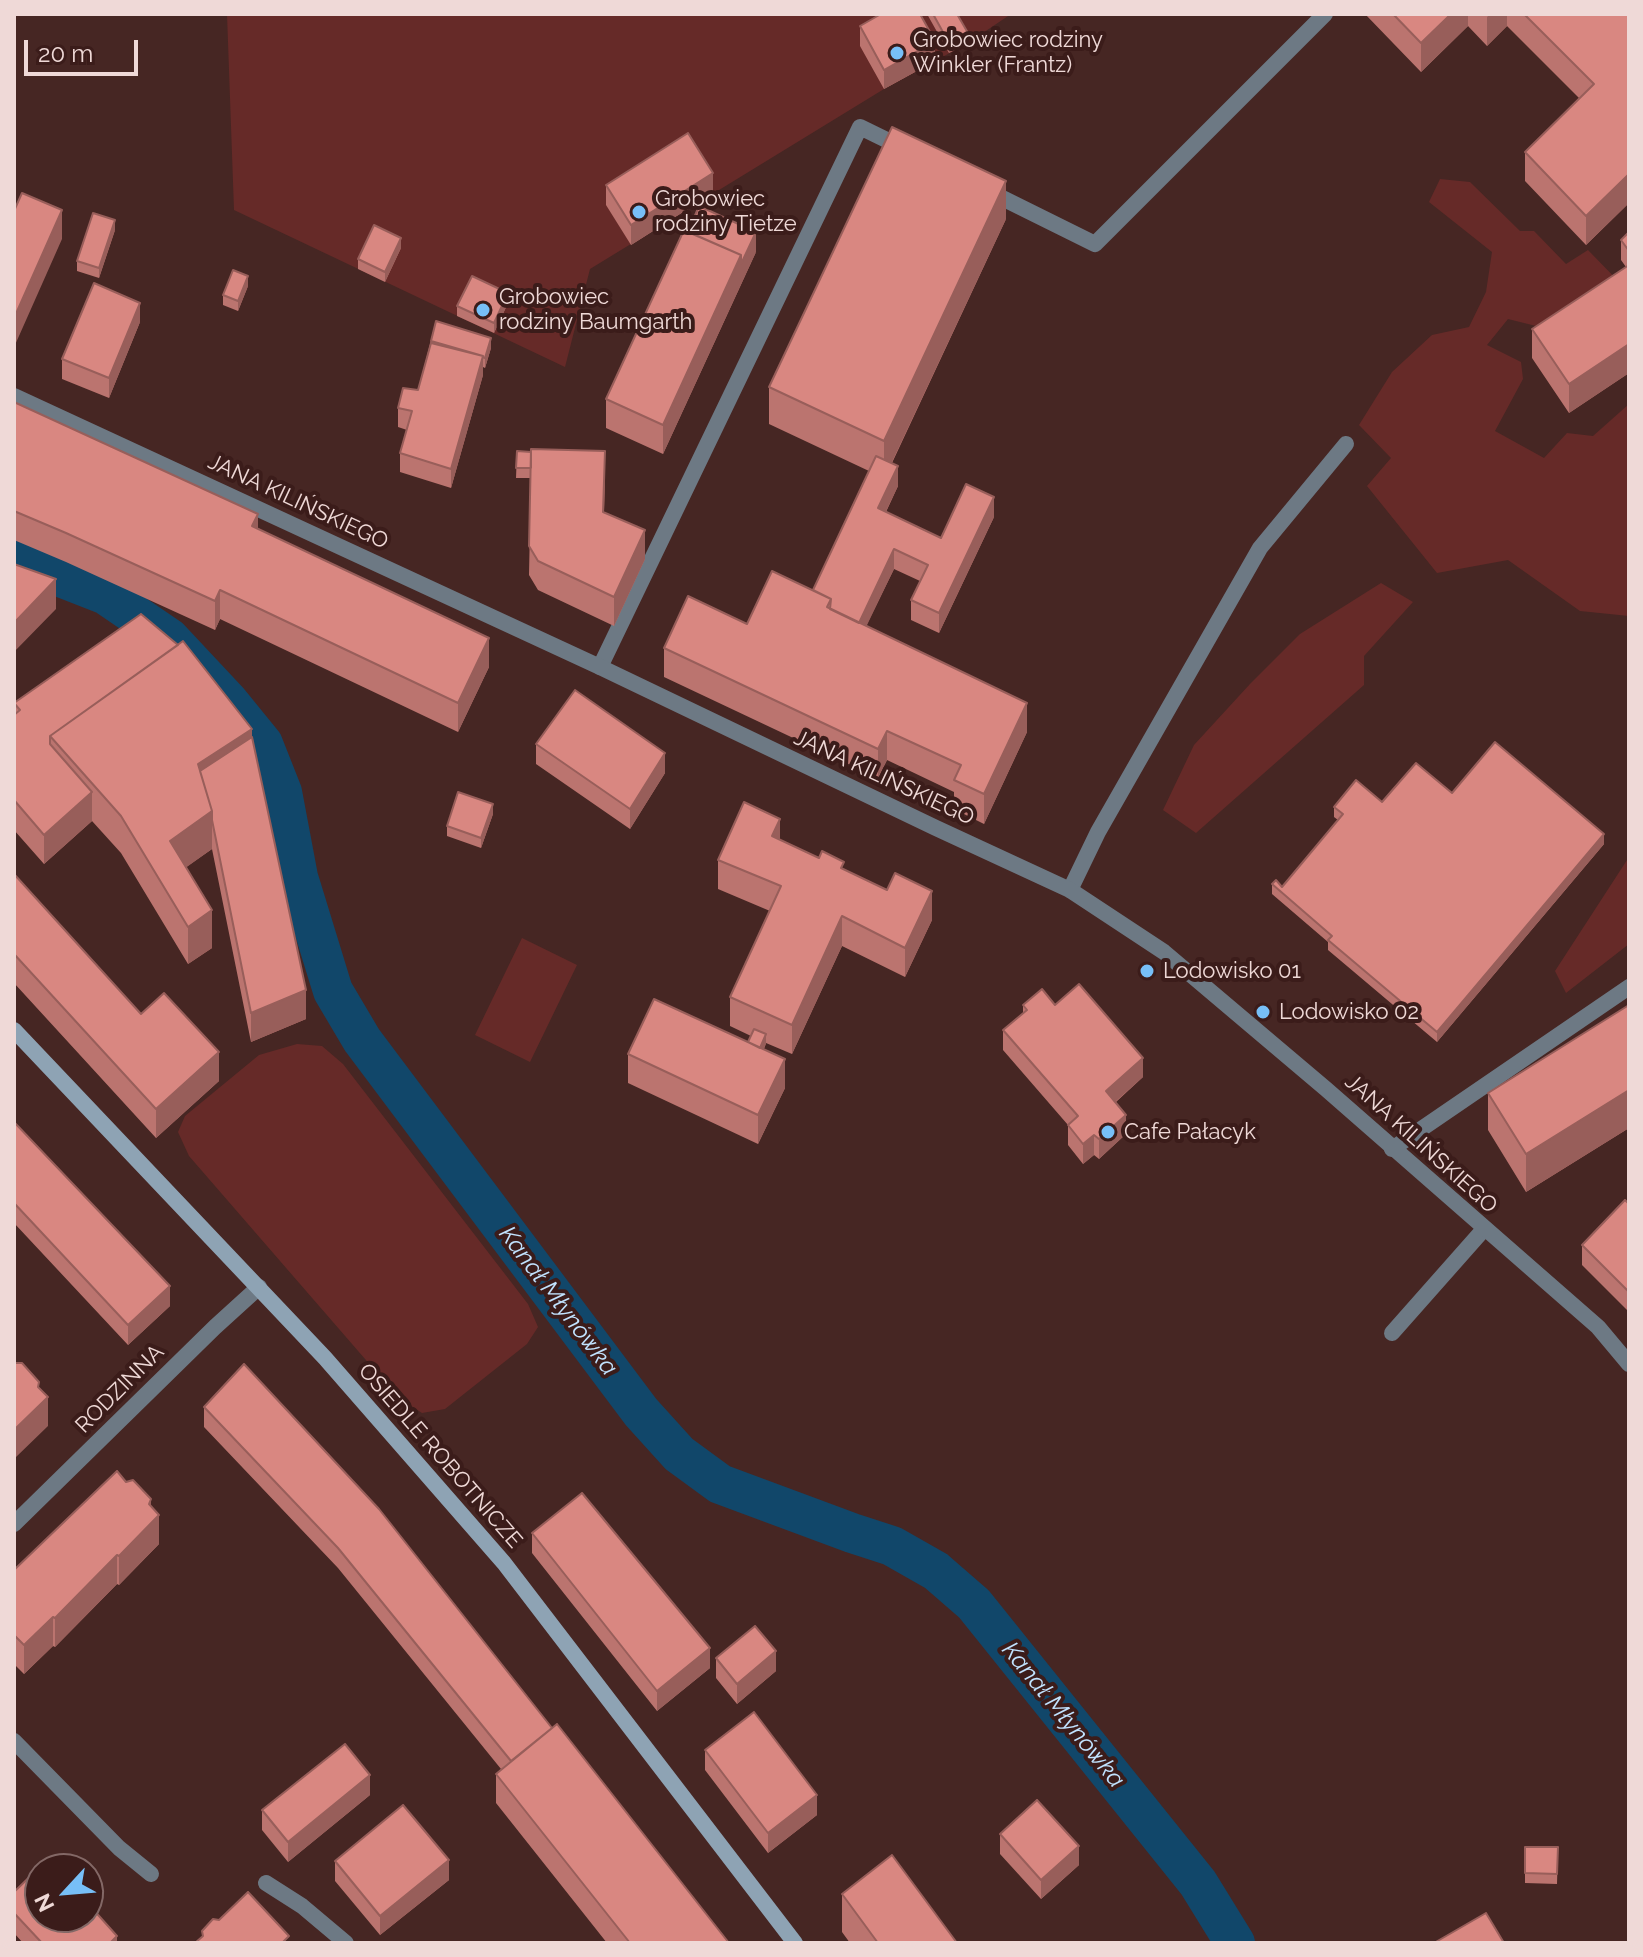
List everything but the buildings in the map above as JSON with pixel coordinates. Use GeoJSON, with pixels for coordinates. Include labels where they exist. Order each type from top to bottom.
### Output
{"type":"FeatureCollection","features":[{"type":"Feature","properties":{"kind":"street"},"geometry":{"type":"LineString","coordinates":[[970,182],[1095,244],[1325,14]]}},
{"type":"Feature","properties":{"kind":"street"},"geometry":{"type":"LineString","coordinates":[[600,667],[860,127],[915,154]]}},
{"type":"Feature","properties":{"kind":"street","name":"JANA KILIŃSKIEGO"},"geometry":{"type":"LineString","coordinates":[[14,396],[600,667],[1070,890],[1164,952],[1326,1089],[1598,1327],[1629,1364]]}},
{"type":"Feature","properties":{"kind":"street"},"geometry":{"type":"LineString","coordinates":[[1070,890],[1098,832],[1260,548],[1346,444]]}},
{"type":"Feature","properties":{"kind":"street"},"geometry":{"type":"LineString","coordinates":[[1392,1149],[1629,987]]}},
{"type":"Feature","properties":{"kind":"street","name":"OSIEDLE ROBOTNICZE"},"geometry":{"type":"LineString","coordinates":[[14,1030],[325,1358],[504,1563],[795,1943]]}},
{"type":"Feature","properties":{"kind":"street"},"geometry":{"type":"LineString","coordinates":[[1392,1333],[1484,1229]]}},
{"type":"Feature","properties":{"kind":"street","name":"RODZINNA"},"geometry":{"type":"LineString","coordinates":[[14,1524],[259,1287]]}},
{"type":"Feature","properties":{"kind":"street"},"geometry":{"type":"LineString","coordinates":[[14,1741],[119,1848],[151,1874]]}},
{"type":"Feature","properties":{"kind":"street"},"geometry":{"type":"LineString","coordinates":[[266,1883],[302,1906],[346,1943]]}},
{"type":"Feature","properties":{"kind":"shaded area"},"geometry":{"type":"Polygon","coordinates":[[[227,14],[1011,14],[968,43],[884,89],[590,269],[565,367],[234,210],[227,14]]]}},
{"type":"Feature","properties":{"kind":"shaded area"},"geometry":{"type":"Polygon","coordinates":[[[1440,179],[1470,182],[1520,231],[1534,231],[1566,264],[1588,250],[1624,287],[1556,331],[1508,319],[1487,345],[1521,362],[1523,379],[1495,431],[1544,458],[1567,433],[1593,436],[1629,404],[1629,616],[1580,611],[1508,560],[1437,573],[1367,486],[1391,458],[1359,425],[1392,372],[1432,335],[1469,327],[1486,292],[1492,252],[1429,202],[1440,179]]]}},
{"type":"Feature","properties":{"kind":"shaded area"},"geometry":{"type":"Polygon","coordinates":[[[1381,583],[1413,602],[1364,656],[1364,685],[1196,833],[1163,810],[1194,745],[1250,684],[1300,634],[1381,583]]]}},
{"type":"Feature","properties":{"kind":"shaded area"},"geometry":{"type":"Polygon","coordinates":[[[1629,857],[1629,944],[1566,993],[1555,971],[1629,857]]]}},
{"type":"Feature","properties":{"kind":"shaded area"},"geometry":{"type":"Polygon","coordinates":[[[522,938],[577,965],[530,1062],[475,1035],[522,938]]]}},
{"type":"Feature","properties":{"kind":"shaded area"},"geometry":{"type":"Polygon","coordinates":[[[297,1044],[322,1046],[343,1064],[528,1304],[538,1327],[527,1344],[445,1409],[422,1413],[398,1397],[189,1156],[178,1132],[185,1116],[259,1055],[297,1044]]]}},
{"type":"Feature","properties":{"kind":"waterway","name":"Kanał Młynówka"},"geometry":{"type":"LineString","coordinates":[[14,559],[106,595],[169,638],[263,744],[282,792],[298,877],[333,991],[362,1040],[641,1412],[679,1454],[720,1484],[892,1546],[936,1571],[974,1604],[1198,1883],[1235,1943]]}},
{"type":"Feature","properties":{"kind":"place","name":"Grobowiec rodziny Winkler (Frantz)"},"geometry":{"type":"Point","coordinates":[897,53]}},
{"type":"Feature","properties":{"kind":"place","name":"Grobowiec rodziny Tietze"},"geometry":{"type":"Point","coordinates":[639,212]}},
{"type":"Feature","properties":{"kind":"place","name":"Grobowiec rodziny Baumgarth"},"geometry":{"type":"Point","coordinates":[483,310]}},
{"type":"Feature","properties":{"kind":"place","name":"Lodowisko 01"},"geometry":{"type":"Point","coordinates":[1147,971]}},
{"type":"Feature","properties":{"kind":"place","name":"Lodowisko 02"},"geometry":{"type":"Point","coordinates":[1263,1012]}},
{"type":"Feature","properties":{"kind":"place","name":"Cafe Pałacyk"},"geometry":{"type":"Point","coordinates":[1108,1132]}}]}
